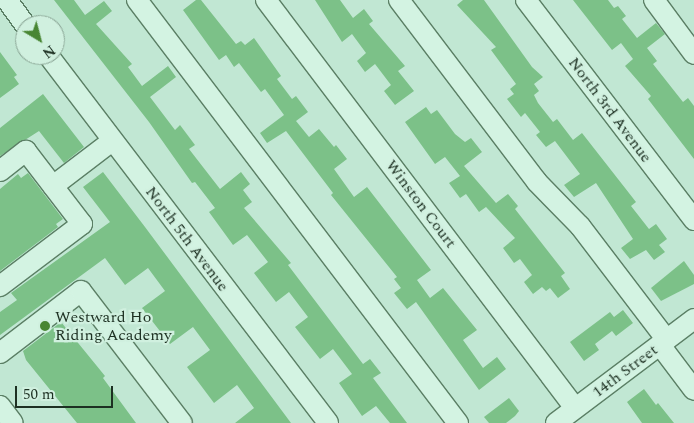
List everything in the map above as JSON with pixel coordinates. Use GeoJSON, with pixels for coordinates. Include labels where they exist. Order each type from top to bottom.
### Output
{"type":"FeatureCollection","features":[{"type":"Feature","properties":{"kind":"street"},"geometry":{"type":"LineString","coordinates":[[7,0],[18,15]]}},
{"type":"Feature","properties":{"kind":"street"},"geometry":{"type":"LineString","coordinates":[[137,0],[458,423]]}},
{"type":"Feature","properties":{"kind":"street","name":"Winston Court"},"geometry":{"type":"LineString","coordinates":[[266,0],[575,408]]}},
{"type":"Feature","properties":{"kind":"street"},"geometry":{"type":"LineString","coordinates":[[399,0],[537,182],[580,226],[663,342],[694,390]]}},
{"type":"Feature","properties":{"kind":"street","name":"North 3rd Avenue"},"geometry":{"type":"LineString","coordinates":[[526,0],[694,220]]}},
{"type":"Feature","properties":{"kind":"street"},"geometry":{"type":"LineString","coordinates":[[654,0],[694,54]]}},
{"type":"Feature","properties":{"kind":"street","name":"North 5th Avenue"},"geometry":{"type":"LineString","coordinates":[[55,65],[328,423]]}},
{"type":"Feature","properties":{"kind":"street"},"geometry":{"type":"LineString","coordinates":[[53,186],[112,141]]}},
{"type":"Feature","properties":{"kind":"street"},"geometry":{"type":"LineString","coordinates":[[0,171],[26,151],[82,224],[0,286]]}},
{"type":"Feature","properties":{"kind":"street"},"geometry":{"type":"LineString","coordinates":[[0,353],[81,291],[182,423]]}},
{"type":"Feature","properties":{"kind":"street","name":"14th Street"},"geometry":{"type":"LineString","coordinates":[[556,423],[694,319]]}},
{"type":"Feature","properties":{"kind":"street"},"geometry":{"type":"LineString","coordinates":[[0,406],[12,423]]}},
{"type":"Feature","properties":{"kind":"building"},"geometry":{"type":"Polygon","coordinates":[[[54,0],[74,0],[85,15],[104,1],[112,11],[96,24],[132,64],[128,67],[142,86],[168,66],[176,77],[150,97],[175,130],[180,125],[195,145],[189,149],[220,189],[241,172],[250,184],[243,190],[252,202],[244,208],[291,263],[288,265],[363,364],[370,359],[381,373],[373,378],[407,423],[390,423],[376,406],[362,416],[339,383],[352,374],[333,349],[320,359],[295,327],[308,317],[289,292],[276,302],[254,273],[268,262],[247,235],[233,245],[209,212],[215,208],[195,182],[192,183],[149,122],[54,0]]]}},
{"type":"Feature","properties":{"kind":"building"},"geometry":{"type":"Polygon","coordinates":[[[196,0],[201,0],[236,44],[241,41],[245,45],[254,38],[281,76],[277,79],[292,99],[296,96],[308,112],[296,121],[309,137],[319,129],[334,147],[336,145],[347,159],[334,169],[354,197],[367,187],[431,270],[417,280],[430,298],[443,288],[477,330],[463,340],[483,368],[497,357],[506,369],[479,390],[416,302],[407,309],[394,293],[401,288],[394,279],[397,277],[331,195],[333,193],[286,131],[267,143],[260,133],[284,115],[265,89],[261,92],[239,63],[234,67],[226,55],[219,60],[183,10],[196,0]]]}},
{"type":"Feature","properties":{"kind":"building"},"geometry":{"type":"Polygon","coordinates":[[[315,0],[340,0],[353,18],[364,9],[373,21],[369,24],[405,66],[398,71],[414,91],[395,105],[384,91],[391,85],[375,64],[365,72],[357,61],[366,53],[352,34],[342,42],[315,0]]]}},
{"type":"Feature","properties":{"kind":"building"},"geometry":{"type":"Polygon","coordinates":[[[463,0],[484,0],[532,67],[543,77],[534,84],[539,91],[534,95],[538,103],[553,122],[557,119],[573,140],[582,133],[636,202],[631,206],[649,229],[656,224],[667,239],[659,245],[665,252],[654,260],[646,250],[630,259],[621,248],[633,239],[596,183],[574,197],[564,185],[580,174],[555,141],[546,147],[536,135],[540,132],[525,113],[521,117],[507,99],[514,94],[510,89],[516,84],[491,50],[496,47],[457,5],[463,0]]]}},
{"type":"Feature","properties":{"kind":"building"},"geometry":{"type":"Polygon","coordinates":[[[573,0],[608,0],[614,8],[618,6],[626,16],[622,19],[637,38],[656,23],[665,34],[647,48],[657,61],[653,64],[683,102],[688,98],[694,106],[694,159],[648,99],[651,96],[625,66],[633,59],[621,43],[612,50],[573,0]]]}},
{"type":"Feature","properties":{"kind":"building"},"geometry":{"type":"Polygon","coordinates":[[[0,52],[17,75],[14,77],[19,84],[0,98],[0,52]]]}},
{"type":"Feature","properties":{"kind":"building"},"geometry":{"type":"Polygon","coordinates":[[[43,94],[84,147],[64,163],[39,131],[0,156],[0,128],[43,94]]]}},
{"type":"Feature","properties":{"kind":"building"},"geometry":{"type":"Polygon","coordinates":[[[426,107],[431,114],[437,110],[455,134],[465,142],[471,138],[482,152],[464,166],[496,203],[508,194],[518,206],[515,209],[565,273],[561,276],[570,289],[558,298],[550,288],[546,291],[542,287],[533,294],[524,282],[532,275],[520,259],[514,263],[503,248],[515,238],[486,207],[479,212],[466,194],[460,198],[449,183],[460,176],[445,157],[435,164],[405,122],[426,107]]]}},
{"type":"Feature","properties":{"kind":"building"},"geometry":{"type":"Polygon","coordinates":[[[103,172],[291,423],[235,423],[254,408],[237,385],[214,403],[187,367],[210,350],[193,327],[170,344],[142,308],[165,291],[148,268],[125,285],[105,258],[0,335],[0,312],[17,300],[11,293],[110,222],[83,187],[103,172]]]}},
{"type":"Feature","properties":{"kind":"building"},"geometry":{"type":"Polygon","coordinates":[[[28,173],[63,219],[56,224],[58,227],[0,271],[0,189],[18,174],[21,178],[28,173]]]}},
{"type":"Feature","properties":{"kind":"building"},"geometry":{"type":"Polygon","coordinates":[[[684,261],[694,275],[694,284],[661,301],[651,288],[684,261]]]}},
{"type":"Feature","properties":{"kind":"building"},"geometry":{"type":"Polygon","coordinates":[[[623,310],[633,323],[616,336],[612,331],[595,344],[599,350],[584,361],[570,342],[610,312],[614,317],[623,310]]]}},
{"type":"Feature","properties":{"kind":"building"},"geometry":{"type":"Polygon","coordinates":[[[61,322],[105,376],[103,378],[136,423],[77,423],[26,360],[23,351],[61,322]]]}},
{"type":"Feature","properties":{"kind":"building"},"geometry":{"type":"Polygon","coordinates":[[[644,389],[656,405],[658,403],[674,423],[642,423],[627,402],[644,389]]]}},
{"type":"Feature","properties":{"kind":"building"},"geometry":{"type":"Polygon","coordinates":[[[509,398],[519,411],[515,416],[506,423],[489,423],[484,417],[509,398]]]}},
{"type":"Feature","properties":{"kind":"place","name":"Westward Ho Riding Academy"},"geometry":{"type":"Point","coordinates":[45,326]}}]}
